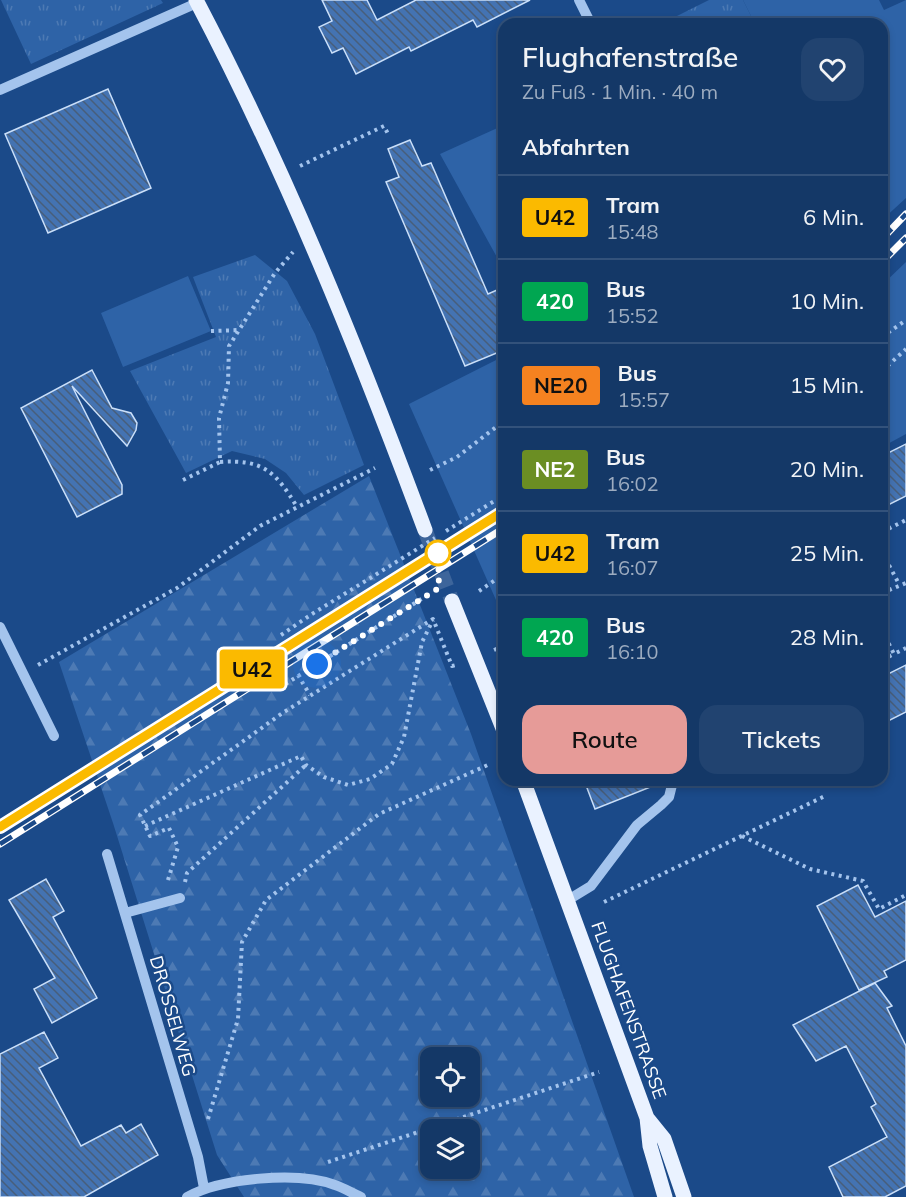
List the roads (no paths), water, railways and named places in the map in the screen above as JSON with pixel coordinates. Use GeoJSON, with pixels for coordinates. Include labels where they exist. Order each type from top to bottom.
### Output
{"type":"FeatureCollection","features":[{"type":"Feature","properties":{"kind":"main road"},"geometry":{"type":"LineString","coordinates":[[196,1],[291,196],[341,312],[425,530]]}},
{"type":"Feature","properties":{"kind":"main road"},"geometry":{"type":"LineString","coordinates":[[452,601],[475,657],[498,700]]}},
{"type":"Feature","properties":{"kind":"main road","name":"FLUGHAFENSTRASSE"},"geometry":{"type":"LineString","coordinates":[[525,786],[647,1118],[650,1146],[666,1197]]}},
{"type":"Feature","properties":{"kind":"main road","name":"FLUGHAFENSTRASSE"},"geometry":{"type":"LineString","coordinates":[[647,1118],[664,1139],[684,1197]]}},
{"type":"Feature","properties":{"kind":"street"},"geometry":{"type":"LineString","coordinates":[[579,0],[588,18]]}},
{"type":"Feature","properties":{"kind":"street"},"geometry":{"type":"LineString","coordinates":[[0,90],[196,1]]}},
{"type":"Feature","properties":{"kind":"street"},"geometry":{"type":"LineString","coordinates":[[0,627],[54,736]]}},
{"type":"Feature","properties":{"kind":"street"},"geometry":{"type":"LineString","coordinates":[[568,900],[591,886],[637,825],[669,797],[670,786]]}},
{"type":"Feature","properties":{"kind":"street","name":"DROSSELWEG"},"geometry":{"type":"LineString","coordinates":[[107,854],[198,1157],[204,1188]]}},
{"type":"Feature","properties":{"kind":"street"},"geometry":{"type":"LineString","coordinates":[[125,913],[180,898]]}},
{"type":"Feature","properties":{"kind":"street"},"geometry":{"type":"LineString","coordinates":[[188,1197],[204,1188],[282,1177],[333,1184],[361,1197]]}},
{"type":"Feature","properties":{"kind":"tunnel"},"geometry":{"type":"LineString","coordinates":[[425,530],[452,601]]}},
{"type":"Feature","properties":{"kind":"railway"},"geometry":{"type":"LineString","coordinates":[[888,233],[906,214]]}},
{"type":"Feature","properties":{"kind":"railway"},"geometry":{"type":"LineString","coordinates":[[888,256],[906,238]]}},
{"type":"Feature","properties":{"kind":"railway"},"geometry":{"type":"LineString","coordinates":[[0,827],[498,515]]}},
{"type":"Feature","properties":{"kind":"railway"},"geometry":{"type":"LineString","coordinates":[[0,844],[498,532]]}},
{"type":"Feature","properties":{"kind":"tram line","name":"U42"},"geometry":{"type":"LineString","coordinates":[[0,827],[498,515]]}}]}
